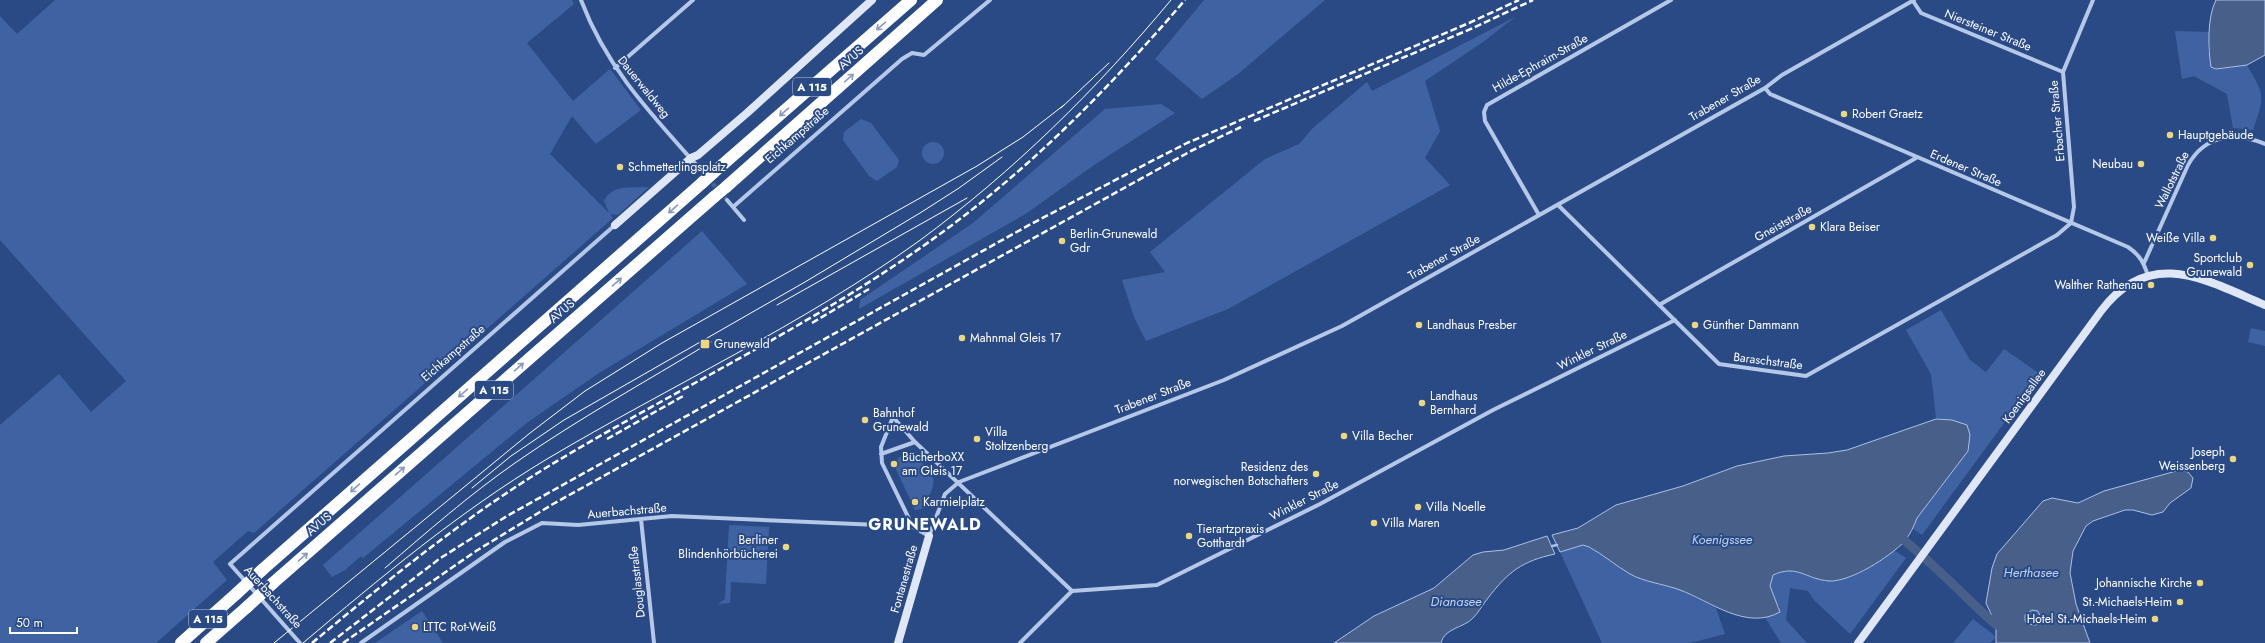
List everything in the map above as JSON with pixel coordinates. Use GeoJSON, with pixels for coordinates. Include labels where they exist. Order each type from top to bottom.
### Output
{"type":"FeatureCollection","features":[{"type":"Feature","properties":{"kind":"highway","name":"AVUS"},"geometry":{"type":"LineString","coordinates":[[181,643],[910,0]]}},
{"type":"Feature","properties":{"kind":"highway","name":"AVUS"},"geometry":{"type":"LineString","coordinates":[[206,643],[714,197],[726,194],[937,0]]}},
{"type":"Feature","properties":{"kind":"main road","name":"Eichkampstraße"},"geometry":{"type":"LineString","coordinates":[[615,225],[691,158],[698,155],[747,113],[872,0]]}},
{"type":"Feature","properties":{"kind":"main road","name":"Koenigsallee"},"geometry":{"type":"LineString","coordinates":[[1858,643],[2106,304],[2121,290],[2148,276],[2167,273],[2185,274],[2207,280],[2265,305]]}},
{"type":"Feature","properties":{"kind":"main road","name":"Fontanestraße"},"geometry":{"type":"LineString","coordinates":[[898,643],[929,536]]}},
{"type":"Feature","properties":{"kind":"street","name":"Dauerwaldweg"},"geometry":{"type":"LineString","coordinates":[[581,0],[595,34],[615,68],[691,158]]}},
{"type":"Feature","properties":{"kind":"street"},"geometry":{"type":"LineString","coordinates":[[615,68],[693,0]]}},
{"type":"Feature","properties":{"kind":"street","name":"Eichkampstraße"},"geometry":{"type":"LineString","coordinates":[[733,207],[902,60],[912,53],[924,55],[990,0]]}},
{"type":"Feature","properties":{"kind":"street","name":"Hilde-Ephraim-Straße"},"geometry":{"type":"LineString","coordinates":[[1539,216],[1485,121],[1484,112],[1487,105],[1671,0]]}},
{"type":"Feature","properties":{"kind":"street","name":"Trabener Straße"},"geometry":{"type":"LineString","coordinates":[[959,482],[1224,380],[1342,326],[1765,88],[1782,75],[1913,0]]}},
{"type":"Feature","properties":{"kind":"street","name":"Niersteiner Straße"},"geometry":{"type":"LineString","coordinates":[[1913,0],[1921,13],[2062,72]]}},
{"type":"Feature","properties":{"kind":"street","name":"Erbacher Straße"},"geometry":{"type":"LineString","coordinates":[[2071,223],[2074,206],[2062,72],[2093,0]]}},
{"type":"Feature","properties":{"kind":"street","name":"Erdener Straße"},"geometry":{"type":"LineString","coordinates":[[1765,88],[1770,94],[1916,158],[2128,247],[2138,254],[2144,263],[2148,276]]}},
{"type":"Feature","properties":{"kind":"street","name":"Wallotstraße"},"geometry":{"type":"LineString","coordinates":[[2144,263],[2188,165],[2197,151],[2210,142],[2228,136],[2246,137],[2265,144]]}},
{"type":"Feature","properties":{"kind":"street"},"geometry":{"type":"LineString","coordinates":[[691,158],[701,170]]}},
{"type":"Feature","properties":{"kind":"street","name":"Gneiststraße"},"geometry":{"type":"LineString","coordinates":[[1659,305],[1916,158]]}},
{"type":"Feature","properties":{"kind":"street"},"geometry":{"type":"LineString","coordinates":[[726,194],[733,207],[744,220]]}},
{"type":"Feature","properties":{"kind":"street","name":"Baraschstraße"},"geometry":{"type":"LineString","coordinates":[[1558,205],[1719,364],[1806,376],[2057,235],[2071,223]]}},
{"type":"Feature","properties":{"kind":"street","name":"Eichkampstraße"},"geometry":{"type":"LineString","coordinates":[[230,564],[615,225]]}},
{"type":"Feature","properties":{"kind":"street","name":"Winkler Straße"},"geometry":{"type":"LineString","coordinates":[[1072,591],[1157,585],[1320,504],[1492,410],[1675,320]]}},
{"type":"Feature","properties":{"kind":"street"},"geometry":{"type":"LineString","coordinates":[[913,527],[882,463],[881,447],[893,417],[915,442],[959,482],[1072,591],[1020,643]]}},
{"type":"Feature","properties":{"kind":"street"},"geometry":{"type":"LineString","coordinates":[[882,454],[915,442]]}},
{"type":"Feature","properties":{"kind":"street","name":"Fontanestraße"},"geometry":{"type":"LineString","coordinates":[[929,536],[945,494],[959,482]]}},
{"type":"Feature","properties":{"kind":"street","name":"Auerbachstraße"},"geometry":{"type":"LineString","coordinates":[[361,643],[498,547],[530,527],[546,522],[578,525],[672,516],[727,517],[913,527],[929,536]]}},
{"type":"Feature","properties":{"kind":"street","name":"Douglasstraße"},"geometry":{"type":"LineString","coordinates":[[641,519],[654,643]]}},
{"type":"Feature","properties":{"kind":"street","name":"Auerbachstraße"},"geometry":{"type":"LineString","coordinates":[[230,564],[300,643]]}},
{"type":"Feature","properties":{"kind":"shaded area"},"geometry":{"type":"Polygon","coordinates":[[[55,0],[572,0],[574,4],[527,43],[573,101],[610,69],[641,110],[596,144],[572,116],[550,154],[609,213],[604,201],[612,192],[617,189],[630,187],[649,187],[618,215],[610,214],[613,218],[254,533],[248,531],[213,562],[227,580],[156,643],[0,643],[0,425],[59,374],[91,412],[126,381],[0,240],[0,16],[17,34],[55,0]]]}},
{"type":"Feature","properties":{"kind":"shaded area"},"geometry":{"type":"Polygon","coordinates":[[[1204,0],[1325,0],[1238,74],[1202,99],[1155,59],[1204,0]]]}},
{"type":"Feature","properties":{"kind":"shaded area"},"geometry":{"type":"Polygon","coordinates":[[[1515,17],[1483,42],[1425,81],[1440,131],[1425,158],[1450,185],[1228,309],[1146,341],[1134,317],[1122,280],[1165,272],[1150,252],[1265,159],[1299,144],[1313,128],[1367,82],[1372,91],[1515,17]]]}},
{"type":"Feature","properties":{"kind":"shaded area"},"geometry":{"type":"Polygon","coordinates":[[[2175,31],[2209,32],[2208,51],[2216,69],[2247,65],[2260,90],[2261,96],[2260,109],[2253,130],[2233,128],[2227,94],[2194,76],[2182,79],[2175,31]]]}},
{"type":"Feature","properties":{"kind":"shaded area"},"geometry":{"type":"Polygon","coordinates":[[[1161,104],[1175,113],[1094,165],[1027,213],[859,309],[860,300],[973,223],[1105,109],[1161,104]]]}},
{"type":"Feature","properties":{"kind":"shaded area"},"geometry":{"type":"Polygon","coordinates":[[[861,119],[871,123],[899,160],[897,167],[877,181],[869,176],[843,140],[844,132],[861,119]]]}},
{"type":"Feature","properties":{"kind":"shaded area"},"geometry":{"type":"Polygon","coordinates":[[[933,142],[941,145],[944,153],[941,161],[933,164],[925,161],[922,153],[925,145],[933,142]]]}},
{"type":"Feature","properties":{"kind":"shaded area"},"geometry":{"type":"Polygon","coordinates":[[[702,231],[747,284],[599,373],[528,422],[363,558],[361,556],[345,570],[332,577],[323,565],[702,231]]]}},
{"type":"Feature","properties":{"kind":"shaded area"},"geometry":{"type":"Polygon","coordinates":[[[1941,310],[1970,360],[1986,372],[2004,349],[2040,374],[1922,535],[1913,529],[1917,518],[1968,451],[1970,435],[1952,420],[1936,418],[1931,374],[1906,330],[1941,310]]]}},
{"type":"Feature","properties":{"kind":"shaded area"},"geometry":{"type":"Polygon","coordinates":[[[2251,328],[2265,331],[2265,346],[2248,342],[2251,328]]]}},
{"type":"Feature","properties":{"kind":"shaded area"},"geometry":{"type":"Polygon","coordinates":[[[909,454],[916,457],[932,476],[932,491],[922,509],[915,510],[895,467],[898,458],[909,454]]]}},
{"type":"Feature","properties":{"kind":"shaded area"},"geometry":{"type":"Polygon","coordinates":[[[729,525],[769,527],[766,584],[731,582],[730,603],[718,604],[725,599],[729,525]]]}},
{"type":"Feature","properties":{"kind":"shaded area"},"geometry":{"type":"Polygon","coordinates":[[[1583,545],[1596,551],[1631,575],[1681,590],[1716,608],[1725,634],[1690,643],[1602,643],[1560,552],[1583,545]]]}},
{"type":"Feature","properties":{"kind":"shaded area"},"geometry":{"type":"Polygon","coordinates":[[[1894,550],[1906,558],[1850,634],[1814,600],[1808,591],[1790,588],[1786,620],[1807,643],[1781,643],[1765,617],[1773,615],[1780,607],[1770,588],[1773,576],[1783,572],[1797,571],[1822,580],[1839,580],[1856,575],[1894,550]]]}},
{"type":"Feature","properties":{"kind":"shaded area"},"geometry":{"type":"Polygon","coordinates":[[[2033,610],[2040,615],[2041,618],[2036,625],[2033,626],[2026,621],[2025,618],[2030,611],[2033,610]]]}},
{"type":"Feature","properties":{"kind":"shaded area","name":"LTTC Rot-Weiß"},"geometry":{"type":"Polygon","coordinates":[[[422,611],[443,643],[375,643],[422,611]]]}},
{"type":"Feature","properties":{"kind":"shaded area"},"geometry":{"type":"Polygon","coordinates":[[[1973,619],[1994,635],[1995,638],[1990,643],[1953,643],[1973,619]]]}},
{"type":"Feature","properties":{"kind":"water"},"geometry":{"type":"Polygon","coordinates":[[[2216,0],[2265,0],[2265,55],[2247,65],[2216,69],[2211,67],[2209,51],[2210,24],[2213,7],[2216,0]]]}},
{"type":"Feature","properties":{"kind":"water","name":"Koenigssee"},"geometry":{"type":"Polygon","coordinates":[[[1936,419],[1952,420],[1967,425],[1970,435],[1968,451],[1917,518],[1912,530],[1904,542],[1889,555],[1869,568],[1838,580],[1821,580],[1801,573],[1789,571],[1773,575],[1770,586],[1780,612],[1767,617],[1754,618],[1741,616],[1716,607],[1680,590],[1636,577],[1594,550],[1583,545],[1560,552],[1552,535],[1578,528],[1616,505],[1683,486],[1737,466],[1784,456],[1847,450],[1936,419]]]}},
{"type":"Feature","properties":{"kind":"water","name":"Herthasee"},"geometry":{"type":"Polygon","coordinates":[[[2180,470],[2188,472],[2193,478],[2191,488],[2170,503],[2163,512],[2152,515],[2133,510],[2125,510],[2093,521],[2086,526],[2073,551],[2070,573],[2076,604],[2090,643],[1996,643],[1996,625],[1986,603],[1992,568],[1997,554],[2043,501],[2052,498],[2078,503],[2104,491],[2180,470]],[[2032,610],[2025,615],[2025,621],[2027,624],[2036,625],[2040,622],[2041,618],[2038,611],[2032,610]]]}},
{"type":"Feature","properties":{"kind":"water","name":"Dianasee"},"geometry":{"type":"Polygon","coordinates":[[[1547,536],[1555,554],[1533,560],[1509,574],[1486,600],[1473,618],[1446,634],[1441,643],[1334,643],[1374,616],[1434,588],[1473,555],[1483,552],[1504,550],[1547,536]]]}},
{"type":"Feature","properties":{"kind":"waterway"},"geometry":{"type":"LineString","coordinates":[[1905,541],[1996,625]]}},
{"type":"Feature","properties":{"kind":"waterway"},"geometry":{"type":"LineString","coordinates":[[1552,546],[1557,545]]}},
{"type":"Feature","properties":{"kind":"tunnel"},"geometry":{"type":"LineString","coordinates":[[701,170],[727,200]]}},
{"type":"Feature","properties":{"kind":"tram line"},"geometry":{"type":"LineString","coordinates":[[303,643],[421,546],[514,479],[594,432],[782,328],[829,300],[919,241],[1021,158],[1113,66],[1171,0]]}},
{"type":"Feature","properties":{"kind":"tram line"},"geometry":{"type":"LineString","coordinates":[[1061,108],[1109,63]]}},
{"type":"Feature","properties":{"kind":"tram line"},"geometry":{"type":"LineString","coordinates":[[274,643],[530,433],[585,391],[662,343],[977,166],[1023,137],[1064,105]]}},
{"type":"Feature","properties":{"kind":"tram line"},"geometry":{"type":"LineString","coordinates":[[472,488],[511,456],[564,420],[805,282],[920,213],[959,188],[1002,157]]}},
{"type":"Feature","properties":{"kind":"tram line"},"geometry":{"type":"LineString","coordinates":[[777,305],[967,198]]}},
{"type":"Feature","properties":{"kind":"tram line"},"geometry":{"type":"LineString","coordinates":[[385,568],[432,527],[515,463],[587,416],[711,342]]}},
{"type":"Feature","properties":{"kind":"railway"},"geometry":{"type":"LineString","coordinates":[[312,643],[425,552],[483,509],[513,489],[594,439],[747,354],[847,296],[944,231],[1010,179],[1041,151],[1101,93],[1185,0]]}},
{"type":"Feature","properties":{"kind":"railway"},"geometry":{"type":"LineString","coordinates":[[330,643],[439,559],[507,516],[1031,224],[1187,143],[1469,23],[1519,0]]}},
{"type":"Feature","properties":{"kind":"railway"},"geometry":{"type":"LineString","coordinates":[[1254,121],[1473,28],[1533,0]]}},
{"type":"Feature","properties":{"kind":"railway"},"geometry":{"type":"LineString","coordinates":[[343,643],[476,551],[553,504],[1191,151],[1241,127]]}},
{"type":"Feature","properties":{"kind":"railway"},"geometry":{"type":"LineString","coordinates":[[812,323],[869,289]]}},
{"type":"Feature","properties":{"kind":"railway"},"geometry":{"type":"LineString","coordinates":[[607,439],[685,395]]}},
{"type":"Feature","properties":{"kind":"place","name":"Robert Graetz"},"geometry":{"type":"Point","coordinates":[1844,114]}},
{"type":"Feature","properties":{"kind":"place","name":"Hauptgebäude"},"geometry":{"type":"Point","coordinates":[2170,135]}},
{"type":"Feature","properties":{"kind":"place","name":"Neubau"},"geometry":{"type":"Point","coordinates":[2141,164]}},
{"type":"Feature","properties":{"kind":"place","name":"Schmetterlingsplatz"},"geometry":{"type":"Point","coordinates":[620,167]}},
{"type":"Feature","properties":{"kind":"place","name":"Klara Beiser"},"geometry":{"type":"Point","coordinates":[1812,227]}},
{"type":"Feature","properties":{"kind":"place","name":"Weiße Villa"},"geometry":{"type":"Point","coordinates":[2213,238]}},
{"type":"Feature","properties":{"kind":"place","name":"Berlin-Grunewald Gdr"},"geometry":{"type":"Point","coordinates":[1062,241]}},
{"type":"Feature","properties":{"kind":"place","name":"Sportclub Grunewald"},"geometry":{"type":"Point","coordinates":[2250,265]}},
{"type":"Feature","properties":{"kind":"place","name":"Walther Rathenau"},"geometry":{"type":"Point","coordinates":[2151,285]}},
{"type":"Feature","properties":{"kind":"place","name":"Landhaus Presber"},"geometry":{"type":"Point","coordinates":[1419,325]}},
{"type":"Feature","properties":{"kind":"place","name":"Günther Dammann"},"geometry":{"type":"Point","coordinates":[1695,325]}},
{"type":"Feature","properties":{"kind":"place","name":"Mahnmal Gleis 17"},"geometry":{"type":"Point","coordinates":[962,338]}},
{"type":"Feature","properties":{"kind":"place","name":"Grunewald"},"geometry":{"type":"Point","coordinates":[705,344]}},
{"type":"Feature","properties":{"kind":"place","name":"Landhaus Bernhard"},"geometry":{"type":"Point","coordinates":[1422,403]}},
{"type":"Feature","properties":{"kind":"place","name":"Bahnhof Grunewald"},"geometry":{"type":"Point","coordinates":[865,420]}},
{"type":"Feature","properties":{"kind":"place","name":"Villa Becher"},"geometry":{"type":"Point","coordinates":[1344,436]}},
{"type":"Feature","properties":{"kind":"place","name":"Villa Stoltzenberg"},"geometry":{"type":"Point","coordinates":[977,439]}},
{"type":"Feature","properties":{"kind":"place","name":"Joseph Weissenberg"},"geometry":{"type":"Point","coordinates":[2233,459]}},
{"type":"Feature","properties":{"kind":"place","name":"BücherboXX am Gleis 17"},"geometry":{"type":"Point","coordinates":[894,464]}},
{"type":"Feature","properties":{"kind":"place","name":"Residenz des norwegischen Botschafters"},"geometry":{"type":"Point","coordinates":[1316,474]}},
{"type":"Feature","properties":{"kind":"place","name":"Karmielplatz"},"geometry":{"type":"Point","coordinates":[915,502]}},
{"type":"Feature","properties":{"kind":"place","name":"Villa Noelle"},"geometry":{"type":"Point","coordinates":[1418,507]}},
{"type":"Feature","properties":{"kind":"place","name":"Villa Maren"},"geometry":{"type":"Point","coordinates":[1374,523]}},
{"type":"Feature","properties":{"kind":"place","name":"Tierartzpraxis Gotthardt"},"geometry":{"type":"Point","coordinates":[1189,536]}},
{"type":"Feature","properties":{"kind":"place","name":"Berliner Blindenhörbücherei"},"geometry":{"type":"Point","coordinates":[786,547]}},
{"type":"Feature","properties":{"kind":"place","name":"Johannische Kirche"},"geometry":{"type":"Point","coordinates":[2200,583]}},
{"type":"Feature","properties":{"kind":"place","name":"St.-Michaels-Heim"},"geometry":{"type":"Point","coordinates":[2180,602]}},
{"type":"Feature","properties":{"kind":"place","name":"Hotel St.-Michaels-Heim"},"geometry":{"type":"Point","coordinates":[2155,619]}},
{"type":"Feature","properties":{"kind":"place","name":"LTTC Rot-Weiß"},"geometry":{"type":"Point","coordinates":[415,627]}},
{"type":"Feature","properties":{"kind":"district","name":"GRUNEWALD"},"geometry":{"type":"Point","coordinates":[925,524]}}]}
